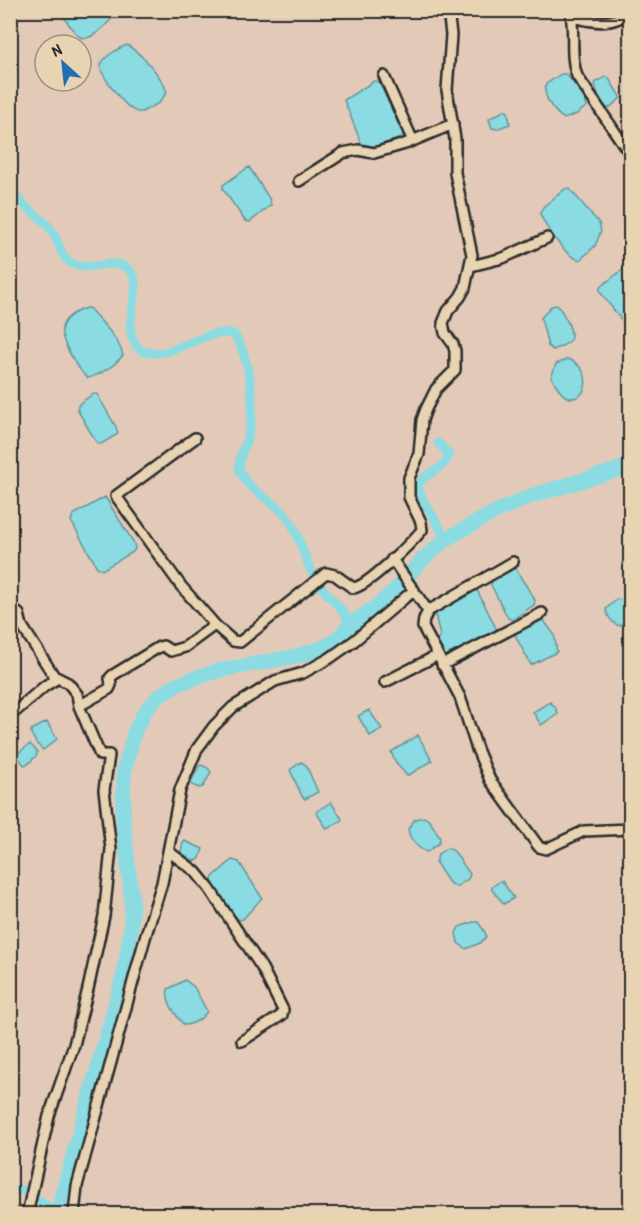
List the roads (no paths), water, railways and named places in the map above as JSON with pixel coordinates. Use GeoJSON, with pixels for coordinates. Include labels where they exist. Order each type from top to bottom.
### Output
{"type":"FeatureCollection","features":[{"type":"Feature","properties":{"kind":"street"},"geometry":{"type":"LineString","coordinates":[[195,438],[116,496],[181,586],[216,626],[233,641],[240,642],[323,574],[335,575],[356,588],[369,580],[422,530],[421,522],[409,497],[409,478],[419,453],[422,420],[426,409],[436,389],[456,370],[455,351],[445,333],[443,323],[448,311],[465,288],[472,255],[455,173],[455,139],[447,90],[451,35],[448,10]]}},
{"type":"Feature","properties":{"kind":"street"},"geometry":{"type":"LineString","coordinates":[[630,10],[613,21],[604,22],[590,22],[571,14],[577,76],[630,154]]}},
{"type":"Feature","properties":{"kind":"street"},"geometry":{"type":"LineString","coordinates":[[384,76],[413,141]]}},
{"type":"Feature","properties":{"kind":"street"},"geometry":{"type":"LineString","coordinates":[[299,181],[343,153],[358,150],[374,153],[413,141],[453,124]]}},
{"type":"Feature","properties":{"kind":"street"},"geometry":{"type":"LineString","coordinates":[[471,266],[503,258],[547,238]]}},
{"type":"Feature","properties":{"kind":"street"},"geometry":{"type":"LineString","coordinates":[[392,559],[428,611]]}},
{"type":"Feature","properties":{"kind":"street"},"geometry":{"type":"LineString","coordinates":[[513,562],[428,611],[423,627],[460,697],[490,780],[539,847],[546,849],[584,831],[630,829]]}},
{"type":"Feature","properties":{"kind":"street"},"geometry":{"type":"LineString","coordinates":[[74,1215],[77,1186],[162,884],[180,790],[197,750],[214,726],[233,707],[275,681],[303,673],[354,642],[412,587]]}},
{"type":"Feature","properties":{"kind":"street"},"geometry":{"type":"LineString","coordinates":[[10,607],[19,614],[22,626],[54,676],[68,683],[77,694],[100,755],[109,755],[104,790],[111,849],[104,916],[74,1045],[49,1116],[27,1211]]}},
{"type":"Feature","properties":{"kind":"street"},"geometry":{"type":"LineString","coordinates":[[385,682],[440,660],[542,613]]}},
{"type":"Feature","properties":{"kind":"street"},"geometry":{"type":"LineString","coordinates":[[80,706],[109,689],[110,678],[113,675],[154,649],[163,646],[171,651],[184,647],[216,626]]}},
{"type":"Feature","properties":{"kind":"street"},"geometry":{"type":"LineString","coordinates":[[10,716],[58,678]]}},
{"type":"Feature","properties":{"kind":"street"},"geometry":{"type":"LineString","coordinates":[[168,851],[195,871],[209,888],[262,968],[283,1010],[282,1015],[242,1041]]}},
{"type":"Feature","properties":{"kind":"water"},"geometry":{"type":"Polygon","coordinates":[[[60,11],[116,11],[96,34],[75,32],[60,11]]]}},
{"type":"Feature","properties":{"kind":"water"},"geometry":{"type":"Polygon","coordinates":[[[127,45],[150,66],[167,92],[159,103],[142,112],[135,112],[124,102],[101,69],[105,58],[127,45]]]}},
{"type":"Feature","properties":{"kind":"water"},"geometry":{"type":"Polygon","coordinates":[[[561,74],[566,74],[575,85],[587,106],[577,114],[564,119],[550,104],[545,89],[546,84],[561,74]]]}},
{"type":"Feature","properties":{"kind":"water"},"geometry":{"type":"Polygon","coordinates":[[[608,77],[621,98],[608,109],[600,98],[595,83],[608,77]]]}},
{"type":"Feature","properties":{"kind":"water"},"geometry":{"type":"Polygon","coordinates":[[[374,81],[379,82],[403,134],[401,138],[368,150],[362,145],[344,100],[374,81]]]}},
{"type":"Feature","properties":{"kind":"water"},"geometry":{"type":"Polygon","coordinates":[[[505,110],[508,112],[510,124],[496,129],[492,128],[489,119],[505,110]]]}},
{"type":"Feature","properties":{"kind":"water"},"geometry":{"type":"Polygon","coordinates":[[[249,167],[271,205],[250,222],[245,221],[223,189],[223,185],[249,167]]]}},
{"type":"Feature","properties":{"kind":"water"},"geometry":{"type":"Polygon","coordinates":[[[569,188],[599,223],[601,231],[595,246],[580,260],[574,258],[563,248],[540,214],[543,207],[569,188]]]}},
{"type":"Feature","properties":{"kind":"water"},"geometry":{"type":"Polygon","coordinates":[[[625,268],[630,270],[630,326],[626,326],[600,292],[600,287],[625,268]]]}},
{"type":"Feature","properties":{"kind":"water"},"geometry":{"type":"Polygon","coordinates":[[[557,305],[567,321],[571,336],[567,343],[553,350],[548,346],[541,318],[551,306],[557,305]]]}},
{"type":"Feature","properties":{"kind":"water"},"geometry":{"type":"Polygon","coordinates":[[[89,308],[109,330],[123,355],[98,375],[88,378],[79,369],[62,335],[64,323],[68,317],[89,308]]]}},
{"type":"Feature","properties":{"kind":"water"},"geometry":{"type":"Polygon","coordinates":[[[568,359],[577,364],[586,379],[583,392],[578,397],[565,396],[551,377],[556,364],[568,359]]]}},
{"type":"Feature","properties":{"kind":"water"},"geometry":{"type":"Polygon","coordinates":[[[93,394],[97,394],[118,434],[101,444],[95,440],[77,409],[79,404],[93,394]]]}},
{"type":"Feature","properties":{"kind":"water"},"geometry":{"type":"Polygon","coordinates":[[[105,497],[134,543],[135,549],[102,570],[97,567],[71,521],[73,515],[105,497]]]}},
{"type":"Feature","properties":{"kind":"water"},"geometry":{"type":"Polygon","coordinates":[[[510,568],[515,568],[535,600],[534,605],[512,620],[508,618],[491,585],[492,580],[510,568]]]}},
{"type":"Feature","properties":{"kind":"water"},"geometry":{"type":"Polygon","coordinates":[[[474,589],[477,590],[497,630],[446,659],[443,658],[435,642],[440,636],[435,614],[474,589]]]}},
{"type":"Feature","properties":{"kind":"water"},"geometry":{"type":"Polygon","coordinates":[[[617,599],[621,600],[630,610],[630,617],[620,626],[610,619],[606,609],[617,599]]]}},
{"type":"Feature","properties":{"kind":"water"},"geometry":{"type":"Polygon","coordinates":[[[542,618],[554,634],[557,652],[531,665],[515,635],[516,631],[542,618]]]}},
{"type":"Feature","properties":{"kind":"water"},"geometry":{"type":"Polygon","coordinates":[[[550,702],[558,714],[541,725],[533,712],[550,702]]]}},
{"type":"Feature","properties":{"kind":"water"},"geometry":{"type":"Polygon","coordinates":[[[369,710],[382,729],[370,736],[358,716],[369,710]]]}},
{"type":"Feature","properties":{"kind":"water"},"geometry":{"type":"Polygon","coordinates":[[[47,722],[57,739],[43,750],[36,743],[31,730],[47,722]]]}},
{"type":"Feature","properties":{"kind":"water"},"geometry":{"type":"Polygon","coordinates":[[[418,735],[432,761],[407,776],[391,752],[418,735]]]}},
{"type":"Feature","properties":{"kind":"water"},"geometry":{"type":"Polygon","coordinates":[[[30,744],[37,751],[37,755],[24,765],[17,754],[30,744]]]}},
{"type":"Feature","properties":{"kind":"water"},"geometry":{"type":"Polygon","coordinates":[[[301,762],[306,765],[318,792],[305,799],[290,770],[301,762]]]}},
{"type":"Feature","properties":{"kind":"water"},"geometry":{"type":"Polygon","coordinates":[[[201,765],[211,772],[203,787],[199,788],[191,782],[201,765]]]}},
{"type":"Feature","properties":{"kind":"water"},"geometry":{"type":"Polygon","coordinates":[[[331,802],[342,819],[327,829],[316,812],[331,802]]]}},
{"type":"Feature","properties":{"kind":"water"},"geometry":{"type":"Polygon","coordinates":[[[424,817],[430,821],[440,838],[439,843],[427,852],[415,843],[408,829],[415,819],[424,817]]]}},
{"type":"Feature","properties":{"kind":"water"},"geometry":{"type":"Polygon","coordinates":[[[185,841],[203,849],[197,861],[181,852],[185,841]]]}},
{"type":"Feature","properties":{"kind":"water"},"geometry":{"type":"Polygon","coordinates":[[[447,848],[454,851],[470,874],[468,879],[456,887],[449,883],[436,863],[438,854],[447,848]]]}},
{"type":"Feature","properties":{"kind":"water"},"geometry":{"type":"Polygon","coordinates":[[[232,860],[239,862],[262,898],[243,919],[239,920],[225,906],[211,885],[213,877],[232,860]]]}},
{"type":"Feature","properties":{"kind":"water"},"geometry":{"type":"Polygon","coordinates":[[[500,881],[514,898],[504,904],[492,890],[492,887],[500,881]]]}},
{"type":"Feature","properties":{"kind":"water"},"geometry":{"type":"Polygon","coordinates":[[[478,922],[486,937],[480,943],[466,949],[458,943],[456,933],[459,927],[478,922]]]}},
{"type":"Feature","properties":{"kind":"water"},"geometry":{"type":"Polygon","coordinates":[[[185,980],[194,987],[207,1011],[197,1021],[184,1025],[172,1008],[167,993],[168,989],[185,980]]]}},
{"type":"Feature","properties":{"kind":"waterway"},"geometry":{"type":"LineString","coordinates":[[10,190],[50,228],[63,254],[70,262],[82,267],[120,265],[127,267],[132,273],[136,287],[131,331],[134,342],[142,351],[157,353],[168,351],[211,335],[234,334],[248,368],[252,395],[251,421],[239,462],[240,471],[248,484],[283,512],[297,535],[315,578],[343,612],[350,625]]}},
{"type":"Feature","properties":{"kind":"waterway"},"geometry":{"type":"LineString","coordinates":[[438,443],[449,454],[447,460],[424,478],[418,487],[423,501],[445,540]]}},
{"type":"Feature","properties":{"kind":"waterway"},"geometry":{"type":"LineString","coordinates":[[59,1214],[61,1199],[124,973],[131,927],[132,900],[123,818],[124,772],[134,733],[145,711],[158,697],[176,685],[195,678],[217,671],[297,656],[320,649],[335,641],[350,625],[378,605],[425,557],[448,538],[495,512],[531,496],[630,466]]}},
{"type":"Feature","properties":{"kind":"waterway"},"geometry":{"type":"LineString","coordinates":[[10,1189],[23,1190],[59,1214]]}}]}
